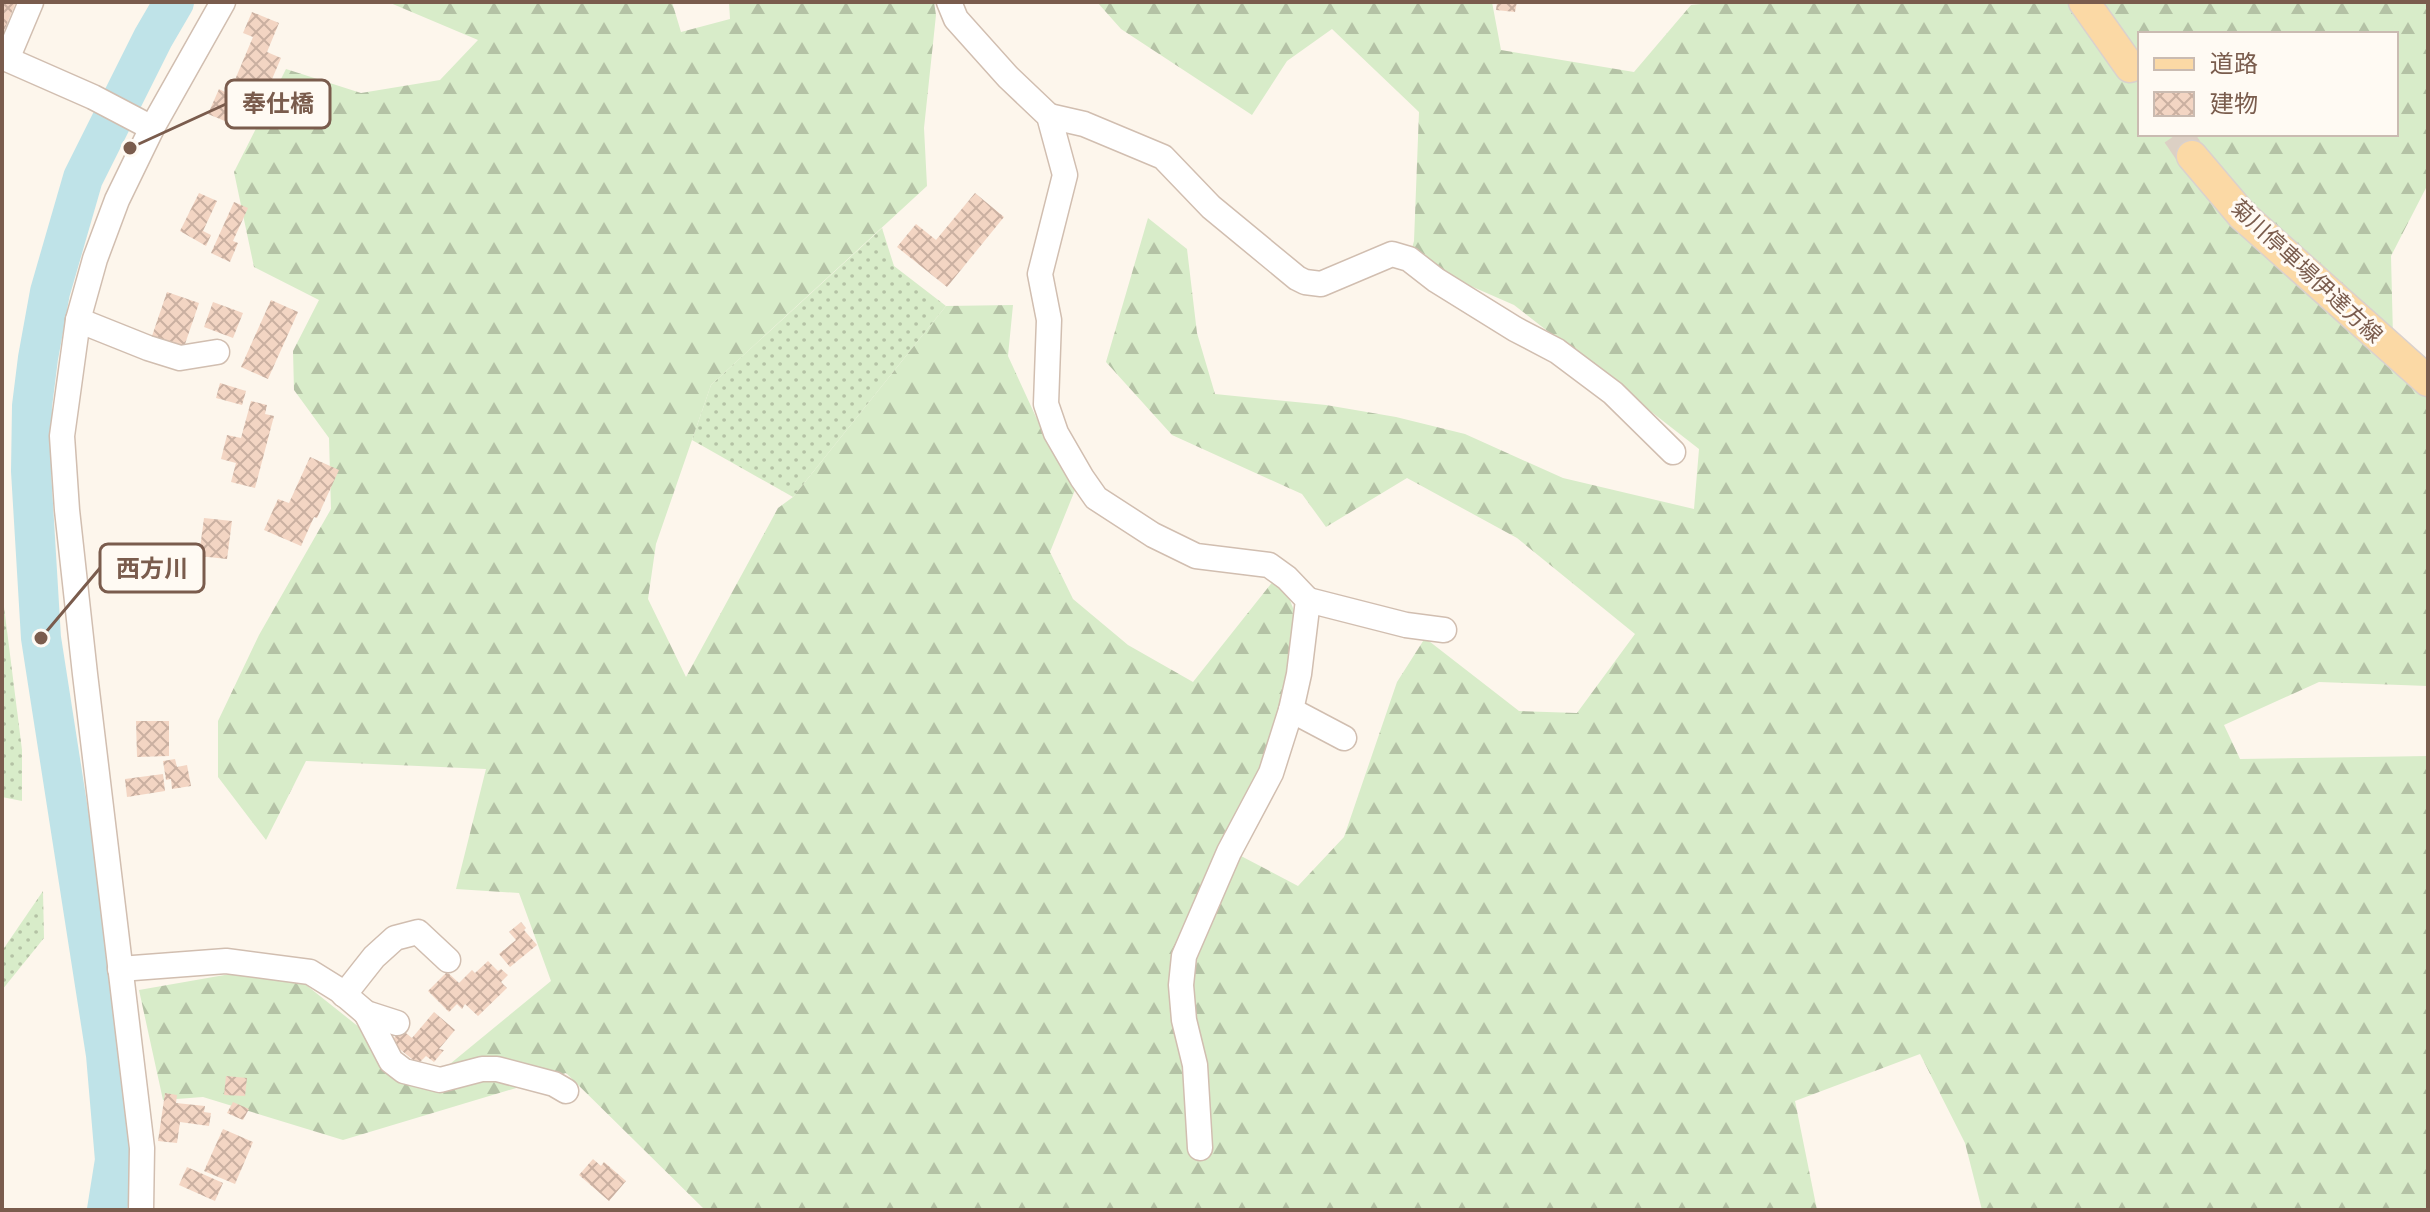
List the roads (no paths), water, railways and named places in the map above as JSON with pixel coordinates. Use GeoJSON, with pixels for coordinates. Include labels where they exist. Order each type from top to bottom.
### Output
{"type":"FeatureCollection","features":[{"type":"Feature","properties":{"kind":"main road"},"geometry":{"type":"LineString","coordinates":[[2084,2],[2130,67]]}},
{"type":"Feature","properties":{"kind":"main road","name":"菊川停車場伊達方線"},"geometry":{"type":"LineString","coordinates":[[2192,156],[2242,215],[2428,381]]}},
{"type":"Feature","properties":{"kind":"street"},"geometry":{"type":"LineString","coordinates":[[31,2],[4,58],[146,124]]}},
{"type":"Feature","properties":{"kind":"street"},"geometry":{"type":"LineString","coordinates":[[141,1210],[142,1148],[67,510],[62,436],[78,320],[100,244],[146,124],[223,2]]}},
{"type":"Feature","properties":{"kind":"street"},"geometry":{"type":"LineString","coordinates":[[949,2],[956,19],[1008,77],[1049,116],[1084,124],[1163,157],[1211,207],[1297,278],[1322,284],[1392,254],[1409,259],[1436,280],[1557,351],[1613,393],[1673,452]]}},
{"type":"Feature","properties":{"kind":"street"},"geometry":{"type":"LineString","coordinates":[[1049,116],[1065,175],[1040,274],[1049,320],[1046,404],[1056,433],[1096,498],[1153,535],[1196,556],[1269,565],[1308,600],[1406,625],[1444,630]]}},
{"type":"Feature","properties":{"kind":"street"},"geometry":{"type":"LineString","coordinates":[[78,320],[180,358],[217,352]]}},
{"type":"Feature","properties":{"kind":"street"},"geometry":{"type":"LineString","coordinates":[[1200,1148],[1195,1065],[1184,1020],[1181,985],[1184,956],[1229,852],[1271,773],[1299,674],[1308,600]]}},
{"type":"Feature","properties":{"kind":"street"},"geometry":{"type":"LineString","coordinates":[[1291,710],[1344,738]]}},
{"type":"Feature","properties":{"kind":"street"},"geometry":{"type":"LineString","coordinates":[[344,995],[374,957],[395,938],[418,932],[448,960]]}},
{"type":"Feature","properties":{"kind":"street"},"geometry":{"type":"LineString","coordinates":[[120,969],[226,961],[310,972],[366,1013],[397,1023]]}},
{"type":"Feature","properties":{"kind":"street"},"geometry":{"type":"LineString","coordinates":[[366,1013],[391,1061],[404,1071],[440,1080],[482,1069],[497,1069],[554,1084],[566,1091]]}},
{"type":"Feature","properties":{"kind":"waterway"},"geometry":{"type":"LineString","coordinates":[[107,1210],[115,1160],[106,1055],[41,638],[31,471],[32,406],[50,292],[83,178],[174,2]]}},
{"type":"Feature","properties":{"kind":"tunnel"},"geometry":{"type":"LineString","coordinates":[[2178,136],[2192,156]]}},
{"type":"Feature","properties":{"kind":"place","name":"奉仕橋"},"geometry":{"type":"Point","coordinates":[130,148]}},
{"type":"Feature","properties":{"kind":"place","name":"西方川"},"geometry":{"type":"Point","coordinates":[41,638]}}]}
